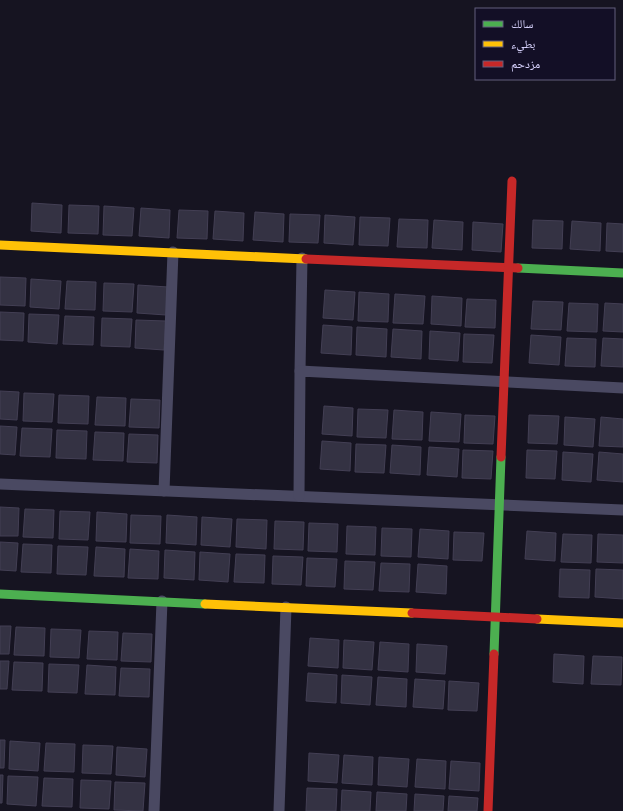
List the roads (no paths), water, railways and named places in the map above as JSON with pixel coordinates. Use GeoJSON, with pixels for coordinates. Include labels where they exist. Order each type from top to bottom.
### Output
{"type":"FeatureCollection","features":[{"type":"Feature","properties":{"kind":"street"},"geometry":{"type":"LineString","coordinates":[[488,811],[512,181]]}},
{"type":"Feature","properties":{"kind":"street"},"geometry":{"type":"LineString","coordinates":[[0,245],[623,273]]}},
{"type":"Feature","properties":{"kind":"street"},"geometry":{"type":"LineString","coordinates":[[164,491],[173,252]]}},
{"type":"Feature","properties":{"kind":"street"},"geometry":{"type":"LineString","coordinates":[[299,496],[302,258]]}},
{"type":"Feature","properties":{"kind":"street"},"geometry":{"type":"LineString","coordinates":[[300,371],[623,388]]}},
{"type":"Feature","properties":{"kind":"street"},"geometry":{"type":"LineString","coordinates":[[0,484],[623,510]]}},
{"type":"Feature","properties":{"kind":"street"},"geometry":{"type":"LineString","coordinates":[[0,594],[623,623]]}},
{"type":"Feature","properties":{"kind":"street"},"geometry":{"type":"LineString","coordinates":[[154,811],[162,601]]}},
{"type":"Feature","properties":{"kind":"street"},"geometry":{"type":"LineString","coordinates":[[279,811],[286,607]]}}]}
